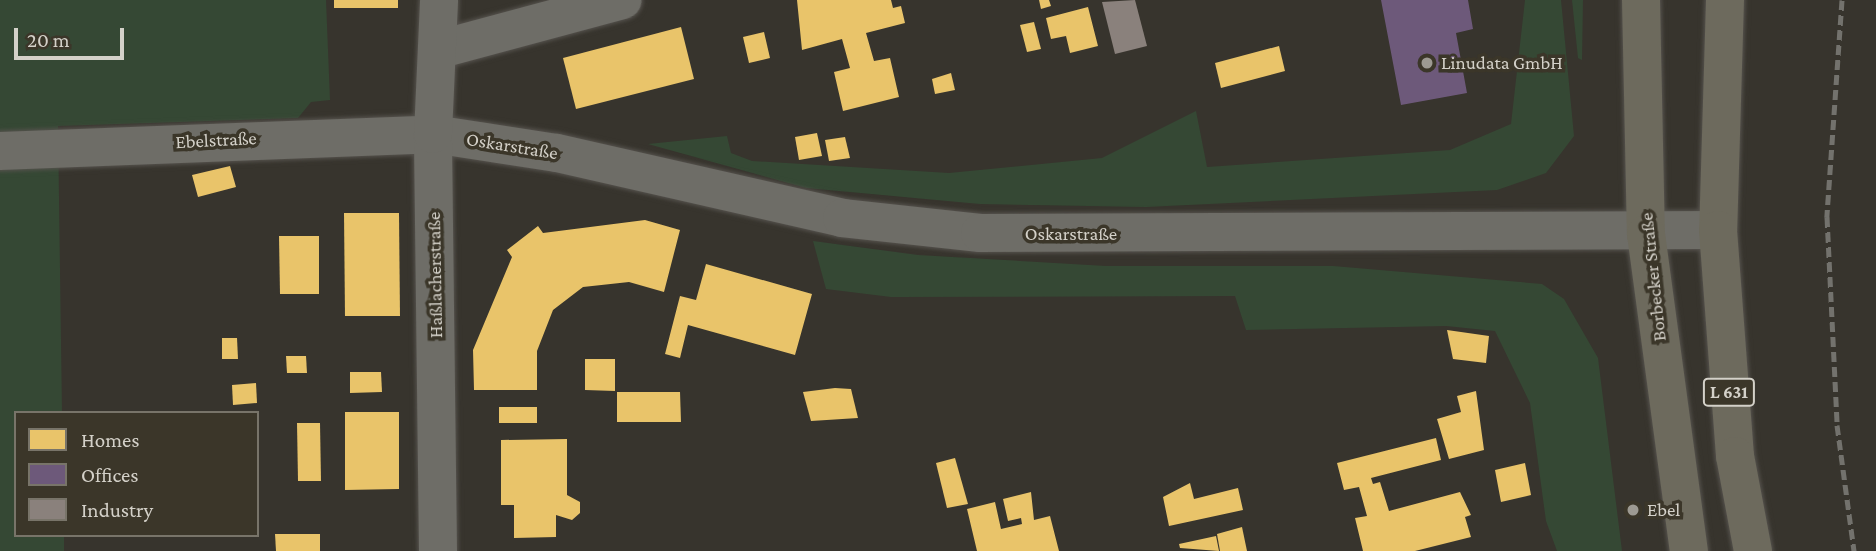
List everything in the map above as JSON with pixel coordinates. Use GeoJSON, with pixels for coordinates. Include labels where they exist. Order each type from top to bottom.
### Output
{"type":"FeatureCollection","features":[{"type":"Feature","properties":{"kind":"main road","name":"Borbecker Straße"},"geometry":{"type":"LineString","coordinates":[[1641,0],[1646,234],[1689,551]]}},
{"type":"Feature","properties":{"kind":"main road","name":"L 631"},"geometry":{"type":"LineString","coordinates":[[1725,0],[1718,230],[1735,456],[1753,551]]}},
{"type":"Feature","properties":{"kind":"street","name":"Haßlacherstraße"},"geometry":{"type":"LineString","coordinates":[[438,551],[433,134],[441,50],[439,0]]}},
{"type":"Feature","properties":{"kind":"street"},"geometry":{"type":"LineString","coordinates":[[441,50],[623,0]]}},
{"type":"Feature","properties":{"kind":"street","name":"Oskarstraße"},"geometry":{"type":"LineString","coordinates":[[433,134],[558,153],[842,218],[980,233],[1646,234],[1718,230]]}},
{"type":"Feature","properties":{"kind":"street","name":"Ebelstraße"},"geometry":{"type":"LineString","coordinates":[[9,151],[433,134]]}},
{"type":"Feature","properties":{"kind":"green space"},"geometry":{"type":"Polygon","coordinates":[[[0,0],[326,0],[330,100],[311,102],[298,118],[58,126],[62,411],[14,411],[14,537],[64,537],[64,551],[0,551],[0,0]]]}},
{"type":"Feature","properties":{"kind":"green space"},"geometry":{"type":"Polygon","coordinates":[[[1525,0],[1561,0],[1574,136],[1546,173],[1497,190],[1146,207],[980,204],[806,188],[648,144],[727,136],[731,153],[752,161],[949,173],[1102,158],[1196,111],[1207,167],[1450,150],[1511,124],[1525,0]]]}},
{"type":"Feature","properties":{"kind":"green space"},"geometry":{"type":"Polygon","coordinates":[[[1572,0],[1583,0],[1582,60],[1578,58],[1572,0]]]}},
{"type":"Feature","properties":{"kind":"green space"},"geometry":{"type":"Polygon","coordinates":[[[813,241],[918,255],[1106,266],[1333,266],[1542,284],[1564,299],[1598,358],[1622,551],[1557,551],[1546,521],[1530,403],[1495,331],[1446,326],[1246,330],[1235,296],[891,297],[826,289],[813,241]]]}},
{"type":"Feature","properties":{"kind":"building: Homes"},"geometry":{"type":"Polygon","coordinates":[[[334,0],[398,0],[398,8],[334,8],[334,0]]]}},
{"type":"Feature","properties":{"kind":"building: Homes"},"geometry":{"type":"Polygon","coordinates":[[[797,0],[891,0],[893,8],[901,6],[905,23],[866,33],[874,61],[890,58],[899,97],[843,111],[834,72],[850,68],[842,39],[802,50],[797,0]]]}},
{"type":"Feature","properties":{"kind":"building: Homes"},"geometry":{"type":"Polygon","coordinates":[[[1039,0],[1049,0],[1051,6],[1041,9],[1039,0]]]}},
{"type":"Feature","properties":{"kind":"building: Homes"},"geometry":{"type":"Polygon","coordinates":[[[1088,7],[1098,46],[1070,53],[1066,36],[1051,39],[1046,18],[1088,7]]]}},
{"type":"Feature","properties":{"kind":"building: Homes"},"geometry":{"type":"Polygon","coordinates":[[[1034,22],[1041,49],[1027,52],[1020,25],[1034,22]]]}},
{"type":"Feature","properties":{"kind":"building: Homes"},"geometry":{"type":"Polygon","coordinates":[[[681,27],[694,79],[576,109],[563,58],[681,27]]]}},
{"type":"Feature","properties":{"kind":"building: Homes"},"geometry":{"type":"Polygon","coordinates":[[[764,32],[770,58],[749,63],[743,37],[764,32]]]}},
{"type":"Feature","properties":{"kind":"building: Homes"},"geometry":{"type":"Polygon","coordinates":[[[1279,46],[1285,71],[1221,88],[1215,63],[1279,46]]]}},
{"type":"Feature","properties":{"kind":"building: Homes"},"geometry":{"type":"Polygon","coordinates":[[[951,73],[955,90],[935,94],[932,79],[951,73]]]}},
{"type":"Feature","properties":{"kind":"building: Homes"},"geometry":{"type":"Polygon","coordinates":[[[817,133],[822,156],[799,160],[795,137],[817,133]]]}},
{"type":"Feature","properties":{"kind":"building: Homes"},"geometry":{"type":"Polygon","coordinates":[[[845,137],[850,158],[829,161],[825,140],[845,137]]]}},
{"type":"Feature","properties":{"kind":"building: Homes"},"geometry":{"type":"Polygon","coordinates":[[[230,166],[236,187],[198,197],[192,175],[230,166]]]}},
{"type":"Feature","properties":{"kind":"building: Homes"},"geometry":{"type":"Polygon","coordinates":[[[344,213],[399,213],[400,316],[345,316],[344,213]]]}},
{"type":"Feature","properties":{"kind":"building: Homes"},"geometry":{"type":"Polygon","coordinates":[[[645,220],[680,230],[664,292],[629,282],[583,287],[553,310],[537,351],[537,390],[474,390],[473,350],[512,257],[507,250],[538,226],[543,233],[645,220]]]}},
{"type":"Feature","properties":{"kind":"building: Homes"},"geometry":{"type":"Polygon","coordinates":[[[279,236],[319,236],[319,294],[280,294],[279,236]]]}},
{"type":"Feature","properties":{"kind":"building: Homes"},"geometry":{"type":"Polygon","coordinates":[[[706,264],[812,294],[795,355],[688,325],[680,358],[665,354],[680,296],[696,300],[706,264]]]}},
{"type":"Feature","properties":{"kind":"building: Homes"},"geometry":{"type":"Polygon","coordinates":[[[1447,330],[1489,336],[1486,363],[1453,359],[1447,330]]]}},
{"type":"Feature","properties":{"kind":"building: Homes"},"geometry":{"type":"Polygon","coordinates":[[[222,338],[237,338],[238,359],[222,359],[222,338]]]}},
{"type":"Feature","properties":{"kind":"building: Homes"},"geometry":{"type":"Polygon","coordinates":[[[286,356],[306,356],[307,373],[287,373],[286,356]]]}},
{"type":"Feature","properties":{"kind":"building: Homes"},"geometry":{"type":"Polygon","coordinates":[[[585,359],[615,359],[615,391],[585,390],[585,359]]]}},
{"type":"Feature","properties":{"kind":"building: Homes"},"geometry":{"type":"Polygon","coordinates":[[[350,372],[381,372],[382,392],[350,393],[350,372]]]}},
{"type":"Feature","properties":{"kind":"building: Homes"},"geometry":{"type":"Polygon","coordinates":[[[256,383],[257,403],[233,405],[232,385],[256,383]]]}},
{"type":"Feature","properties":{"kind":"building: Homes"},"geometry":{"type":"Polygon","coordinates":[[[851,389],[858,418],[811,421],[803,392],[851,389]]]}},
{"type":"Feature","properties":{"kind":"building: Homes"},"geometry":{"type":"Polygon","coordinates":[[[1476,391],[1484,450],[1449,459],[1437,419],[1461,412],[1457,396],[1476,391]]]}},
{"type":"Feature","properties":{"kind":"building: Homes"},"geometry":{"type":"Polygon","coordinates":[[[617,392],[680,392],[681,422],[617,422],[617,392]]]}},
{"type":"Feature","properties":{"kind":"building: Homes"},"geometry":{"type":"Polygon","coordinates":[[[499,407],[537,407],[537,423],[499,423],[499,407]]]}},
{"type":"Feature","properties":{"kind":"building: Homes"},"geometry":{"type":"Polygon","coordinates":[[[345,412],[399,412],[399,489],[345,490],[345,412]]]}},
{"type":"Feature","properties":{"kind":"building: Homes"},"geometry":{"type":"Polygon","coordinates":[[[297,423],[320,423],[321,481],[298,481],[297,423]]]}},
{"type":"Feature","properties":{"kind":"building: Homes"},"geometry":{"type":"Polygon","coordinates":[[[1436,438],[1441,460],[1371,478],[1373,484],[1380,482],[1389,511],[1460,492],[1471,515],[1465,517],[1471,537],[1415,551],[1363,551],[1355,518],[1367,516],[1359,487],[1344,490],[1337,463],[1436,438]]]}},
{"type":"Feature","properties":{"kind":"building: Homes"},"geometry":{"type":"Polygon","coordinates":[[[567,439],[567,495],[580,502],[580,513],[572,520],[556,515],[556,537],[514,538],[514,505],[501,505],[501,440],[567,439]]]}},
{"type":"Feature","properties":{"kind":"building: Homes"},"geometry":{"type":"Polygon","coordinates":[[[955,458],[968,504],[947,508],[936,463],[955,458]]]}},
{"type":"Feature","properties":{"kind":"building: Homes"},"geometry":{"type":"Polygon","coordinates":[[[1525,463],[1531,495],[1501,502],[1495,470],[1525,463]]]}},
{"type":"Feature","properties":{"kind":"building: Homes"},"geometry":{"type":"Polygon","coordinates":[[[1190,483],[1194,499],[1238,488],[1243,510],[1169,526],[1163,497],[1190,483]]]}},
{"type":"Feature","properties":{"kind":"building: Homes"},"geometry":{"type":"Polygon","coordinates":[[[1031,492],[1034,520],[1050,516],[1059,551],[977,551],[967,509],[995,502],[1001,529],[1022,524],[1021,518],[1008,521],[1003,499],[1031,492]]]}},
{"type":"Feature","properties":{"kind":"building: Homes"},"geometry":{"type":"Polygon","coordinates":[[[1242,527],[1247,551],[1220,551],[1217,534],[1242,527]]]}},
{"type":"Feature","properties":{"kind":"building: Homes"},"geometry":{"type":"Polygon","coordinates":[[[275,534],[320,534],[320,551],[276,551],[275,534]]]}},
{"type":"Feature","properties":{"kind":"building: Homes"},"geometry":{"type":"Polygon","coordinates":[[[1216,536],[1219,551],[1180,548],[1179,544],[1216,536]]]}},
{"type":"Feature","properties":{"kind":"building: Offices","name":"Linudata GmbH"},"geometry":{"type":"Polygon","coordinates":[[[1381,0],[1468,0],[1473,29],[1456,33],[1467,93],[1401,105],[1381,0]]]}},
{"type":"Feature","properties":{"kind":"building: Industry"},"geometry":{"type":"Polygon","coordinates":[[[1135,0],[1147,46],[1115,54],[1102,2],[1135,0]]]}},
{"type":"Feature","properties":{"kind":"railway"},"geometry":{"type":"LineString","coordinates":[[1842,0],[1827,217],[1837,425],[1854,551]]}},
{"type":"Feature","properties":{"kind":"place","name":"Linudata GmbH"},"geometry":{"type":"Point","coordinates":[1427,63]}},
{"type":"Feature","properties":{"kind":"place","name":"Ebel"},"geometry":{"type":"Point","coordinates":[1633,510]}}]}
